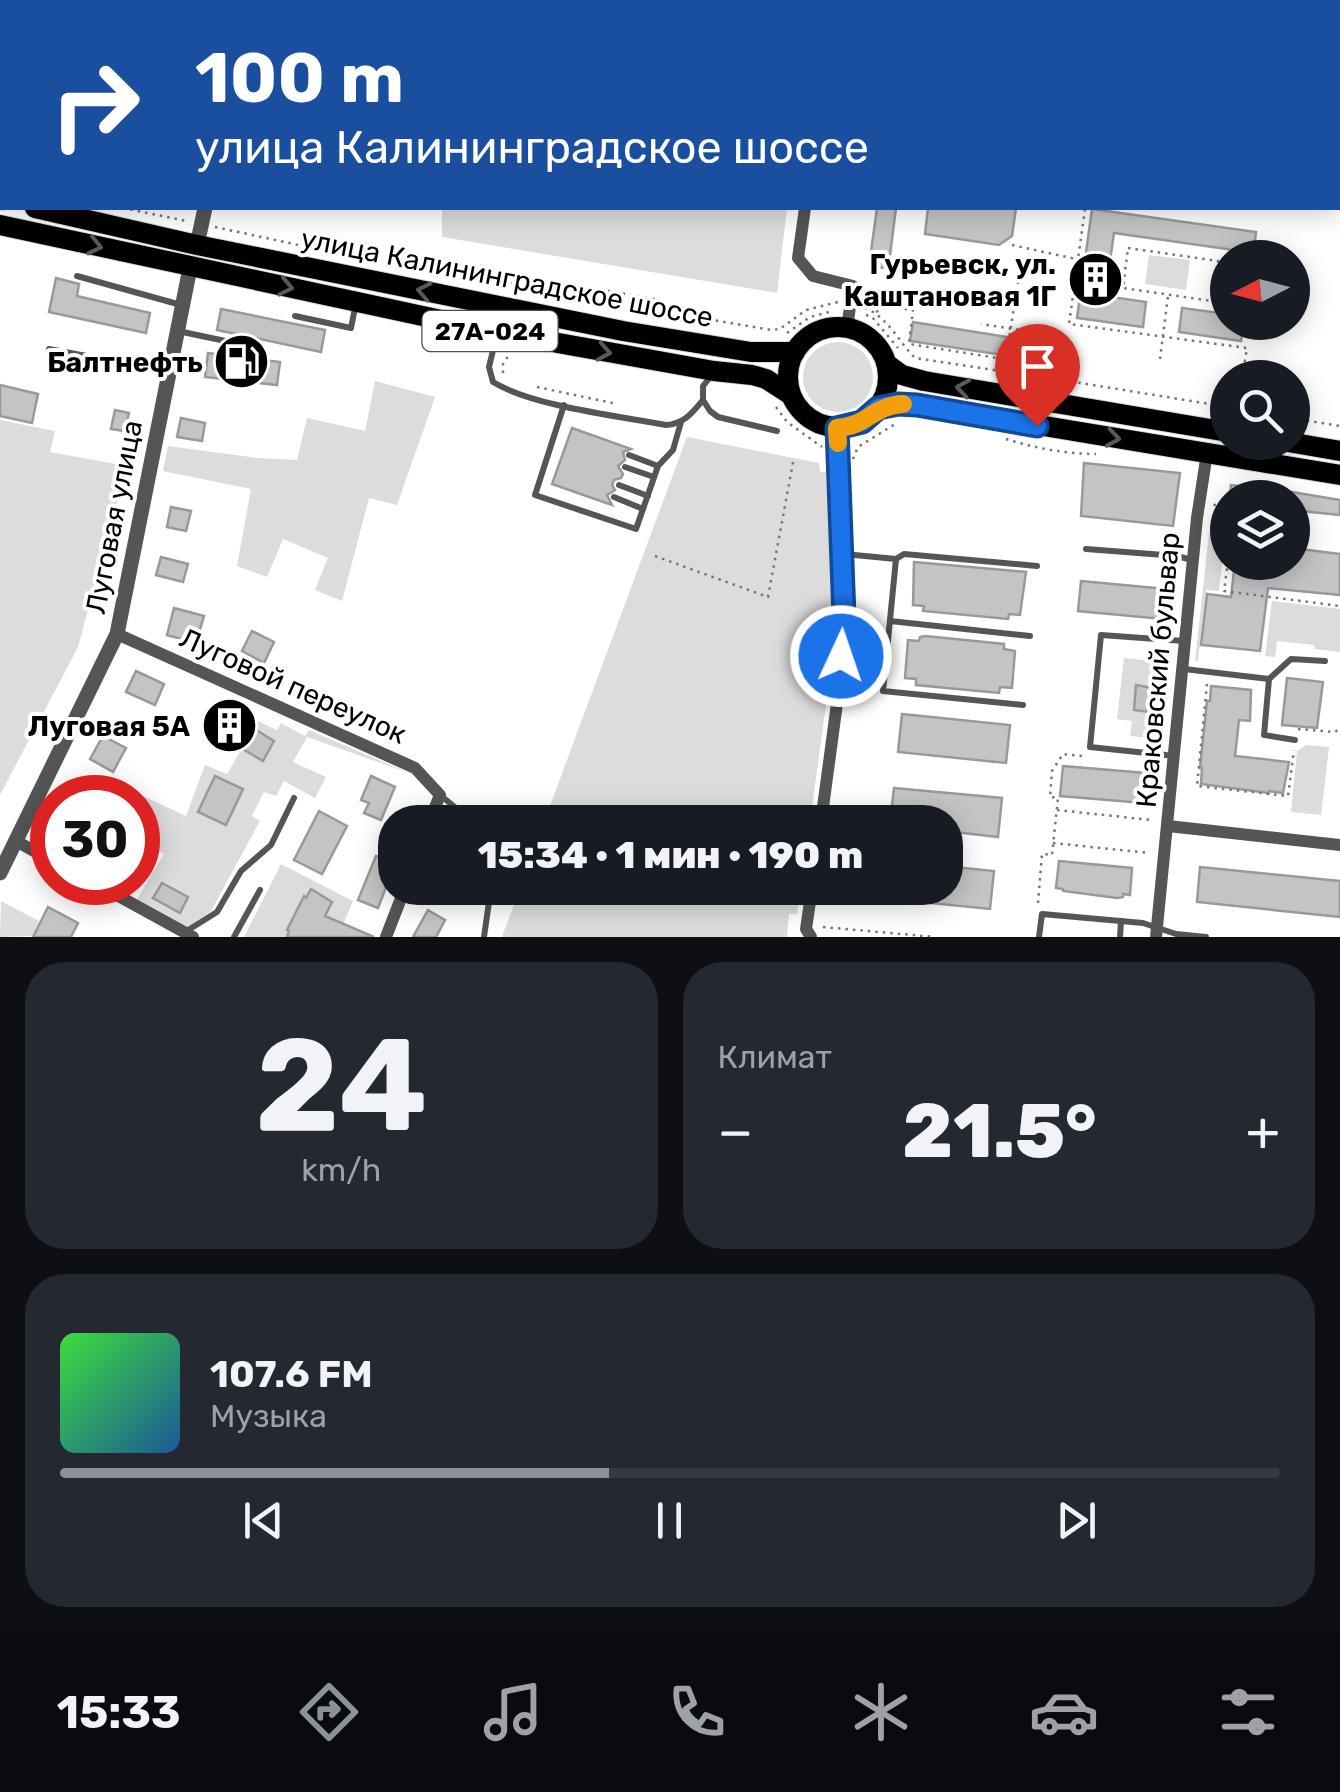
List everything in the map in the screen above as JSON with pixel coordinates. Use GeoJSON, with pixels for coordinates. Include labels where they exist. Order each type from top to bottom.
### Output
{"type":"FeatureCollection","features":[{"type":"Feature","properties":{"kind":"main road","name":"улица Калининградское шоссе"},"geometry":{"type":"LineString","coordinates":[[53,210],[201,226],[688,343],[751,352],[795,352]]}},
{"type":"Feature","properties":{"kind":"main road","name":"улица Калининградское шоссе"},"geometry":{"type":"LineString","coordinates":[[0,225],[498,332],[766,379],[780,397]]}},
{"type":"Feature","properties":{"kind":"main road"},"geometry":{"type":"LineString","coordinates":[[780,397],[790,357],[812,334],[826,328],[847,328],[863,333],[896,360],[902,376],[924,382],[1210,424]]}},
{"type":"Feature","properties":{"kind":"main road"},"geometry":{"type":"LineString","coordinates":[[837,428],[862,422],[878,408],[896,360]]}},
{"type":"Feature","properties":{"kind":"main road","name":"27А-024"},"geometry":{"type":"LineString","coordinates":[[780,397],[801,414],[837,428]]}},
{"type":"Feature","properties":{"kind":"main road"},"geometry":{"type":"LineString","coordinates":[[878,408],[917,405],[1340,476]]}},
{"type":"Feature","properties":{"kind":"main road"},"geometry":{"type":"LineString","coordinates":[[1310,446],[1340,451]]}},
{"type":"Feature","properties":{"kind":"street"},"geometry":{"type":"LineString","coordinates":[[805,210],[798,258],[813,276],[853,286],[847,328]]}},
{"type":"Feature","properties":{"kind":"street","name":"Луговая улица"},"geometry":{"type":"LineString","coordinates":[[0,873],[116,634],[190,268]]}},
{"type":"Feature","properties":{"kind":"street"},"geometry":{"type":"LineString","coordinates":[[823,805],[844,617],[837,428]]}},
{"type":"Feature","properties":{"kind":"street","name":"Краковский бульвар"},"geometry":{"type":"LineString","coordinates":[[1156,932],[1163,823],[1175,756],[1206,453]]}},
{"type":"Feature","properties":{"kind":"street","name":"Луговой переулок"},"geometry":{"type":"LineString","coordinates":[[116,634],[415,768],[440,795]]}},
{"type":"Feature","properties":{"kind":"street"},"geometry":{"type":"LineString","coordinates":[[436,805],[440,795]]}},
{"type":"Feature","properties":{"kind":"street","name":"Краковский бульвар"},"geometry":{"type":"LineString","coordinates":[[1163,823],[1340,846]]}},
{"type":"Feature","properties":{"kind":"street"},"geometry":{"type":"LineString","coordinates":[[16,841],[30,848]]}},
{"type":"Feature","properties":{"kind":"street"},"geometry":{"type":"LineString","coordinates":[[134,905],[188,935]]}},
{"type":"Feature","properties":{"kind":"street"},"geometry":{"type":"LineString","coordinates":[[386,937],[398,905]]}},
{"type":"Feature","properties":{"kind":"street"},"geometry":{"type":"LineString","coordinates":[[805,932],[809,905]]}},
{"type":"Feature","properties":{"kind":"lane"},"geometry":{"type":"LineString","coordinates":[[76,276],[182,305]]}},
{"type":"Feature","properties":{"kind":"lane"},"geometry":{"type":"LineString","coordinates":[[295,316],[351,328],[356,302]]}},
{"type":"Feature","properties":{"kind":"lane"},"geometry":{"type":"LineString","coordinates":[[177,331],[250,346]]}},
{"type":"Feature","properties":{"kind":"lane"},"geometry":{"type":"LineString","coordinates":[[498,332],[490,367],[493,382],[508,391],[666,425],[681,422]]}},
{"type":"Feature","properties":{"kind":"lane"},"geometry":{"type":"LineString","coordinates":[[48,350],[168,371]]}},
{"type":"Feature","properties":{"kind":"lane"},"geometry":{"type":"LineString","coordinates":[[1043,401],[1049,356]]}},
{"type":"Feature","properties":{"kind":"lane"},"geometry":{"type":"LineString","coordinates":[[714,371],[703,386],[703,400],[710,411],[718,417],[777,430]]}},
{"type":"Feature","properties":{"kind":"lane"},"geometry":{"type":"LineString","coordinates":[[564,405],[536,495],[636,529],[658,466],[673,450],[681,422],[703,400]]}},
{"type":"Feature","properties":{"kind":"lane"},"geometry":{"type":"LineString","coordinates":[[556,431],[569,435]]}},
{"type":"Feature","properties":{"kind":"lane"},"geometry":{"type":"LineString","coordinates":[[552,443],[565,447]]}},
{"type":"Feature","properties":{"kind":"lane"},"geometry":{"type":"LineString","coordinates":[[629,455],[658,466]]}},
{"type":"Feature","properties":{"kind":"lane"},"geometry":{"type":"LineString","coordinates":[[547,459],[559,464]]}},
{"type":"Feature","properties":{"kind":"lane"},"geometry":{"type":"LineString","coordinates":[[625,467],[654,477]]}},
{"type":"Feature","properties":{"kind":"lane"},"geometry":{"type":"LineString","coordinates":[[543,471],[555,476]]}},
{"type":"Feature","properties":{"kind":"lane"},"geometry":{"type":"LineString","coordinates":[[619,485],[648,496]]}},
{"type":"Feature","properties":{"kind":"lane"},"geometry":{"type":"LineString","coordinates":[[614,497],[643,509]]}},
{"type":"Feature","properties":{"kind":"lane"},"geometry":{"type":"LineString","coordinates":[[1086,549],[1193,560]]}},
{"type":"Feature","properties":{"kind":"lane"},"geometry":{"type":"LineString","coordinates":[[842,554],[896,559],[904,554],[1037,566]]}},
{"type":"Feature","properties":{"kind":"lane"},"geometry":{"type":"LineString","coordinates":[[896,559],[883,692],[1022,706]]}},
{"type":"Feature","properties":{"kind":"lane"},"geometry":{"type":"LineString","coordinates":[[890,621],[1030,636]]}},
{"type":"Feature","properties":{"kind":"lane"},"geometry":{"type":"LineString","coordinates":[[1175,756],[1090,747],[1101,635],[1186,641]]}},
{"type":"Feature","properties":{"kind":"lane"},"geometry":{"type":"LineString","coordinates":[[1295,740],[1264,736],[1269,679],[1291,659],[1325,661]]}},
{"type":"Feature","properties":{"kind":"lane"},"geometry":{"type":"LineString","coordinates":[[1183,669],[1269,679]]}},
{"type":"Feature","properties":{"kind":"lane"},"geometry":{"type":"LineString","coordinates":[[440,795],[452,805]]}},
{"type":"Feature","properties":{"kind":"lane"},"geometry":{"type":"LineString","coordinates":[[188,935],[217,912],[241,871],[271,845],[294,798]]}},
{"type":"Feature","properties":{"kind":"lane"},"geometry":{"type":"LineString","coordinates":[[234,937],[260,890]]}},
{"type":"Feature","properties":{"kind":"lane"},"geometry":{"type":"LineString","coordinates":[[484,937],[489,905]]}},
{"type":"Feature","properties":{"kind":"lane"},"geometry":{"type":"LineString","coordinates":[[1039,937],[1042,914],[1142,923],[1156,932],[1206,937]]}},
{"type":"Feature","properties":{"kind":"lane"},"geometry":{"type":"LineString","coordinates":[[1120,937],[1121,922]]}},
{"type":"Feature","properties":{"kind":"path"},"geometry":{"type":"LineString","coordinates":[[131,210],[374,261]]}},
{"type":"Feature","properties":{"kind":"path"},"geometry":{"type":"LineString","coordinates":[[1086,210],[1069,324],[1247,348],[1245,360]]}},
{"type":"Feature","properties":{"kind":"path"},"geometry":{"type":"LineString","coordinates":[[1012,246],[1085,260]]}},
{"type":"Feature","properties":{"kind":"path"},"geometry":{"type":"LineString","coordinates":[[1128,248],[1218,261],[1212,301],[1168,294],[1123,288],[1128,248]]}},
{"type":"Feature","properties":{"kind":"path"},"geometry":{"type":"LineString","coordinates":[[1006,359],[1021,263]]}},
{"type":"Feature","properties":{"kind":"path"},"geometry":{"type":"LineString","coordinates":[[1109,264],[1126,267]]}},
{"type":"Feature","properties":{"kind":"path"},"geometry":{"type":"LineString","coordinates":[[412,269],[564,293],[609,291],[657,300],[701,318],[772,330],[806,310],[835,302],[850,303],[876,313],[915,358],[1210,404]]}},
{"type":"Feature","properties":{"kind":"path"},"geometry":{"type":"LineString","coordinates":[[1160,358],[1168,294]]}},
{"type":"Feature","properties":{"kind":"path"},"geometry":{"type":"LineString","coordinates":[[896,360],[872,317],[886,307],[913,310],[909,344],[1029,363],[1033,332],[981,324]]}},
{"type":"Feature","properties":{"kind":"path"},"geometry":{"type":"LineString","coordinates":[[509,380],[503,373],[504,364],[510,352],[515,352]]}},
{"type":"Feature","properties":{"kind":"path"},"geometry":{"type":"LineString","coordinates":[[527,384],[615,404]]}},
{"type":"Feature","properties":{"kind":"path"},"geometry":{"type":"LineString","coordinates":[[780,397],[787,422],[820,444],[826,454]]}},
{"type":"Feature","properties":{"kind":"path"},"geometry":{"type":"LineString","coordinates":[[852,464],[858,447],[903,421]]}},
{"type":"Feature","properties":{"kind":"path"},"geometry":{"type":"LineString","coordinates":[[1310,421],[1340,426]]}},
{"type":"Feature","properties":{"kind":"path"},"geometry":{"type":"LineString","coordinates":[[996,436],[1077,454],[1109,454]]}},
{"type":"Feature","properties":{"kind":"path"},"geometry":{"type":"LineString","coordinates":[[655,556],[768,598],[794,458]]}},
{"type":"Feature","properties":{"kind":"path"},"geometry":{"type":"LineString","coordinates":[[1226,580],[1224,592],[1340,606]]}},
{"type":"Feature","properties":{"kind":"path"},"geometry":{"type":"LineString","coordinates":[[1208,672],[1197,786],[1288,796],[1296,729],[1335,732],[1340,728]]}},
{"type":"Feature","properties":{"kind":"path"},"geometry":{"type":"LineString","coordinates":[[1042,914],[1038,901],[1042,854],[1052,855],[1058,798],[1050,797],[1052,772],[1063,754],[1082,756]]}},
{"type":"Feature","properties":{"kind":"path"},"geometry":{"type":"LineString","coordinates":[[1057,810],[1163,823]]}},
{"type":"Feature","properties":{"kind":"path"},"geometry":{"type":"LineString","coordinates":[[1053,844],[1150,853]]}},
{"type":"Feature","properties":{"kind":"path"},"geometry":{"type":"LineString","coordinates":[[805,932],[935,937]]}},
{"type":"Feature","properties":{"kind":"shaded area"},"geometry":{"type":"Polygon","coordinates":[[[442,210],[787,210],[777,293],[442,237],[442,210]]]}},
{"type":"Feature","properties":{"kind":"shaded area"},"geometry":{"type":"Polygon","coordinates":[[[1149,255],[1190,260],[1186,290],[1145,284],[1149,255]]]}},
{"type":"Feature","properties":{"kind":"shaded area"},"geometry":{"type":"Polygon","coordinates":[[[838,342],[863,352],[873,377],[863,402],[838,412],[813,402],[803,377],[813,352],[838,342]]]}},
{"type":"Feature","properties":{"kind":"shaded area"},"geometry":{"type":"Polygon","coordinates":[[[375,381],[435,397],[397,505],[369,498],[342,601],[315,590],[328,558],[283,539],[267,577],[237,566],[251,489],[163,471],[168,446],[297,460],[307,418],[365,431],[375,381]]]}},
{"type":"Feature","properties":{"kind":"shaded area"},"geometry":{"type":"Polygon","coordinates":[[[0,420],[55,431],[50,452],[127,466],[78,647],[0,795],[0,420]]]}},
{"type":"Feature","properties":{"kind":"shaded area"},"geometry":{"type":"Polygon","coordinates":[[[687,437],[819,463],[820,472],[826,472],[833,618],[812,805],[550,805],[687,437]]]}},
{"type":"Feature","properties":{"kind":"shaded area"},"geometry":{"type":"Polygon","coordinates":[[[1209,533],[1210,580],[1220,580],[1219,591],[1206,590],[1195,661],[1209,533]]]}},
{"type":"Feature","properties":{"kind":"shaded area"},"geometry":{"type":"Polygon","coordinates":[[[1272,601],[1340,609],[1340,652],[1277,641],[1275,657],[1265,656],[1272,601]]]}},
{"type":"Feature","properties":{"kind":"shaded area"},"geometry":{"type":"Polygon","coordinates":[[[1124,658],[1169,663],[1160,739],[1130,736],[1132,721],[1117,719],[1124,658]]]}},
{"type":"Feature","properties":{"kind":"shaded area"},"geometry":{"type":"Polygon","coordinates":[[[258,721],[277,730],[281,723],[305,736],[309,730],[409,773],[307,737],[293,762],[326,777],[315,798],[284,781],[276,796],[264,792],[252,816],[260,821],[211,911],[186,928],[143,905],[160,905],[160,861],[164,854],[160,852],[160,804],[186,816],[205,765],[227,774],[258,721]]]}},
{"type":"Feature","properties":{"kind":"shaded area"},"geometry":{"type":"Polygon","coordinates":[[[1306,745],[1329,747],[1321,815],[1291,812],[1297,751],[1306,745]]]}},
{"type":"Feature","properties":{"kind":"shaded area"},"geometry":{"type":"Polygon","coordinates":[[[281,864],[353,901],[338,937],[244,937],[281,864]]]}},
{"type":"Feature","properties":{"kind":"shaded area"},"geometry":{"type":"Polygon","coordinates":[[[1,901],[39,921],[32,936],[0,937],[1,901]]]}},
{"type":"Feature","properties":{"kind":"shaded area"},"geometry":{"type":"Polygon","coordinates":[[[514,905],[798,905],[797,914],[789,914],[787,937],[502,937],[514,905]]]}},
{"type":"Feature","properties":{"kind":"building"},"geometry":{"type":"Polygon","coordinates":[[[877,210],[896,210],[889,263],[882,268],[869,266],[877,210]]]}},
{"type":"Feature","properties":{"kind":"building"},"geometry":{"type":"Polygon","coordinates":[[[928,210],[1016,210],[1012,236],[999,245],[925,234],[928,210]]]}},
{"type":"Feature","properties":{"kind":"building","name":"Гурьевск, ул. Каштановая 1Г"},"geometry":{"type":"Polygon","coordinates":[[[1092,210],[1256,232],[1255,240],[1210,240],[1210,247],[1114,233],[1105,296],[1146,302],[1143,327],[1077,318],[1092,210]]]}},
{"type":"Feature","properties":{"kind":"building"},"geometry":{"type":"Polygon","coordinates":[[[56,278],[79,284],[77,296],[150,313],[146,333],[49,312],[56,278]]]}},
{"type":"Feature","properties":{"kind":"building"},"geometry":{"type":"Polygon","coordinates":[[[1182,308],[1210,312],[1210,336],[1179,332],[1182,308]]]}},
{"type":"Feature","properties":{"kind":"building"},"geometry":{"type":"Polygon","coordinates":[[[221,309],[325,330],[321,352],[217,330],[221,309]]]}},
{"type":"Feature","properties":{"kind":"building"},"geometry":{"type":"Polygon","coordinates":[[[913,322],[1026,340],[1023,358],[910,341],[913,322]]]}},
{"type":"Feature","properties":{"kind":"building"},"geometry":{"type":"Polygon","coordinates":[[[208,353],[280,362],[277,385],[205,377],[208,353]]]}},
{"type":"Feature","properties":{"kind":"building"},"geometry":{"type":"Polygon","coordinates":[[[0,385],[38,394],[32,423],[0,416],[0,385]]]}},
{"type":"Feature","properties":{"kind":"building"},"geometry":{"type":"Polygon","coordinates":[[[115,410],[129,413],[125,431],[111,429],[115,410]]]}},
{"type":"Feature","properties":{"kind":"building"},"geometry":{"type":"Polygon","coordinates":[[[181,418],[205,423],[202,441],[177,437],[181,418]]]}},
{"type":"Feature","properties":{"kind":"building"},"geometry":{"type":"Polygon","coordinates":[[[572,428],[631,449],[623,452],[625,460],[618,466],[623,474],[614,480],[615,490],[607,495],[612,505],[552,484],[572,428]]]}},
{"type":"Feature","properties":{"kind":"building"},"geometry":{"type":"Polygon","coordinates":[[[1084,463],[1180,473],[1173,526],[1081,516],[1084,463]]]}},
{"type":"Feature","properties":{"kind":"building"},"geometry":{"type":"Polygon","coordinates":[[[1310,495],[1340,500],[1340,515],[1310,512],[1310,495]]]}},
{"type":"Feature","properties":{"kind":"building"},"geometry":{"type":"Polygon","coordinates":[[[171,507],[191,511],[186,531],[167,527],[171,507]]]}},
{"type":"Feature","properties":{"kind":"building"},"geometry":{"type":"Polygon","coordinates":[[[1310,550],[1340,554],[1340,595],[1268,588],[1260,651],[1201,645],[1207,594],[1231,597],[1233,580],[1310,580],[1310,550]]]}},
{"type":"Feature","properties":{"kind":"building"},"geometry":{"type":"Polygon","coordinates":[[[161,557],[188,564],[183,582],[156,575],[161,557]]]}},
{"type":"Feature","properties":{"kind":"building"},"geometry":{"type":"Polygon","coordinates":[[[914,562],[1026,572],[1020,615],[1009,614],[1008,619],[923,611],[924,606],[913,605],[914,562]]]}},
{"type":"Feature","properties":{"kind":"building"},"geometry":{"type":"Polygon","coordinates":[[[1081,581],[1165,589],[1162,619],[1078,611],[1081,581]]]}},
{"type":"Feature","properties":{"kind":"building"},"geometry":{"type":"Polygon","coordinates":[[[174,608],[204,616],[196,643],[167,635],[174,608]]]}},
{"type":"Feature","properties":{"kind":"building"},"geometry":{"type":"Polygon","coordinates":[[[252,631],[274,642],[264,663],[242,651],[252,631]]]}},
{"type":"Feature","properties":{"kind":"building"},"geometry":{"type":"Polygon","coordinates":[[[925,636],[1004,644],[1004,649],[1015,651],[1012,688],[1000,687],[999,693],[916,685],[916,679],[905,678],[908,640],[919,641],[925,636]]]}},
{"type":"Feature","properties":{"kind":"building"},"geometry":{"type":"Polygon","coordinates":[[[136,671],[164,684],[155,705],[126,692],[136,671]]]}},
{"type":"Feature","properties":{"kind":"building"},"geometry":{"type":"Polygon","coordinates":[[[1287,678],[1323,682],[1317,728],[1282,725],[1287,678]]]}},
{"type":"Feature","properties":{"kind":"building"},"geometry":{"type":"Polygon","coordinates":[[[1136,685],[1153,688],[1150,712],[1134,710],[1136,685]]]}},
{"type":"Feature","properties":{"kind":"building"},"geometry":{"type":"Polygon","coordinates":[[[1211,686],[1251,690],[1250,721],[1239,720],[1235,756],[1289,762],[1283,793],[1201,784],[1211,686]]]}},
{"type":"Feature","properties":{"kind":"building"},"geometry":{"type":"Polygon","coordinates":[[[219,707],[274,741],[263,761],[207,728],[219,707]]]}},
{"type":"Feature","properties":{"kind":"building"},"geometry":{"type":"Polygon","coordinates":[[[902,714],[1010,725],[1006,763],[898,752],[902,714]]]}},
{"type":"Feature","properties":{"kind":"building"},"geometry":{"type":"Polygon","coordinates":[[[103,736],[126,748],[113,772],[90,759],[103,736]]]}},
{"type":"Feature","properties":{"kind":"building"},"geometry":{"type":"Polygon","coordinates":[[[1063,766],[1145,773],[1143,803],[1060,796],[1063,766]]]}},
{"type":"Feature","properties":{"kind":"building"},"geometry":{"type":"Polygon","coordinates":[[[215,776],[243,789],[226,825],[198,812],[215,776]]]}},
{"type":"Feature","properties":{"kind":"building"},"geometry":{"type":"Polygon","coordinates":[[[371,776],[395,787],[387,805],[378,805],[378,819],[364,813],[369,803],[361,800],[371,776]]]}},
{"type":"Feature","properties":{"kind":"building"},"geometry":{"type":"Polygon","coordinates":[[[894,788],[1002,798],[998,837],[963,833],[963,805],[892,805],[894,788]]]}},
{"type":"Feature","properties":{"kind":"building"},"geometry":{"type":"Polygon","coordinates":[[[319,811],[347,826],[322,874],[294,860],[319,811]]]}},
{"type":"Feature","properties":{"kind":"building"},"geometry":{"type":"Polygon","coordinates":[[[376,856],[378,857],[378,908],[358,900],[376,856]]]}},
{"type":"Feature","properties":{"kind":"building"},"geometry":{"type":"Polygon","coordinates":[[[1059,861],[1132,868],[1130,895],[1117,898],[1056,888],[1059,861]]]}},
{"type":"Feature","properties":{"kind":"building"},"geometry":{"type":"Polygon","coordinates":[[[1200,867],[1340,881],[1340,917],[1197,902],[1200,867]]]}},
{"type":"Feature","properties":{"kind":"building"},"geometry":{"type":"Polygon","coordinates":[[[963,868],[994,871],[990,909],[950,905],[963,905],[963,868]]]}},
{"type":"Feature","properties":{"kind":"building"},"geometry":{"type":"Polygon","coordinates":[[[162,883],[188,897],[180,913],[160,902],[162,883]]]}},
{"type":"Feature","properties":{"kind":"building"},"geometry":{"type":"Polygon","coordinates":[[[311,889],[332,902],[325,916],[374,937],[287,937],[304,896],[311,889]]]}},
{"type":"Feature","properties":{"kind":"building"},"geometry":{"type":"Polygon","coordinates":[[[48,907],[78,923],[71,937],[33,937],[48,907]]]}},
{"type":"Feature","properties":{"kind":"building"},"geometry":{"type":"Polygon","coordinates":[[[428,910],[445,920],[436,937],[413,937],[428,910]]]}},
{"type":"Feature","properties":{"kind":"slow traffic"},"geometry":{"type":"LineString","coordinates":[[838,443],[837,428],[862,422],[878,408],[903,404]]}},
{"type":"Feature","properties":{"kind":"place","name":"Гурьевск, ул. Каштановая 1Г"},"geometry":{"type":"Point","coordinates":[1095,280]}},
{"type":"Feature","properties":{"kind":"place","name":"Балтнефть"},"geometry":{"type":"Point","coordinates":[242,362]}},
{"type":"Feature","properties":{"kind":"place","name":"Луговая 5А"},"geometry":{"type":"Point","coordinates":[229,726]}},
{"type":"Feature","properties":{"kind":"route"},"geometry":{"type":"LineString","coordinates":[[841,656],[844,617],[837,428],[862,422],[878,408],[898,404],[1037,426]]}}]}
